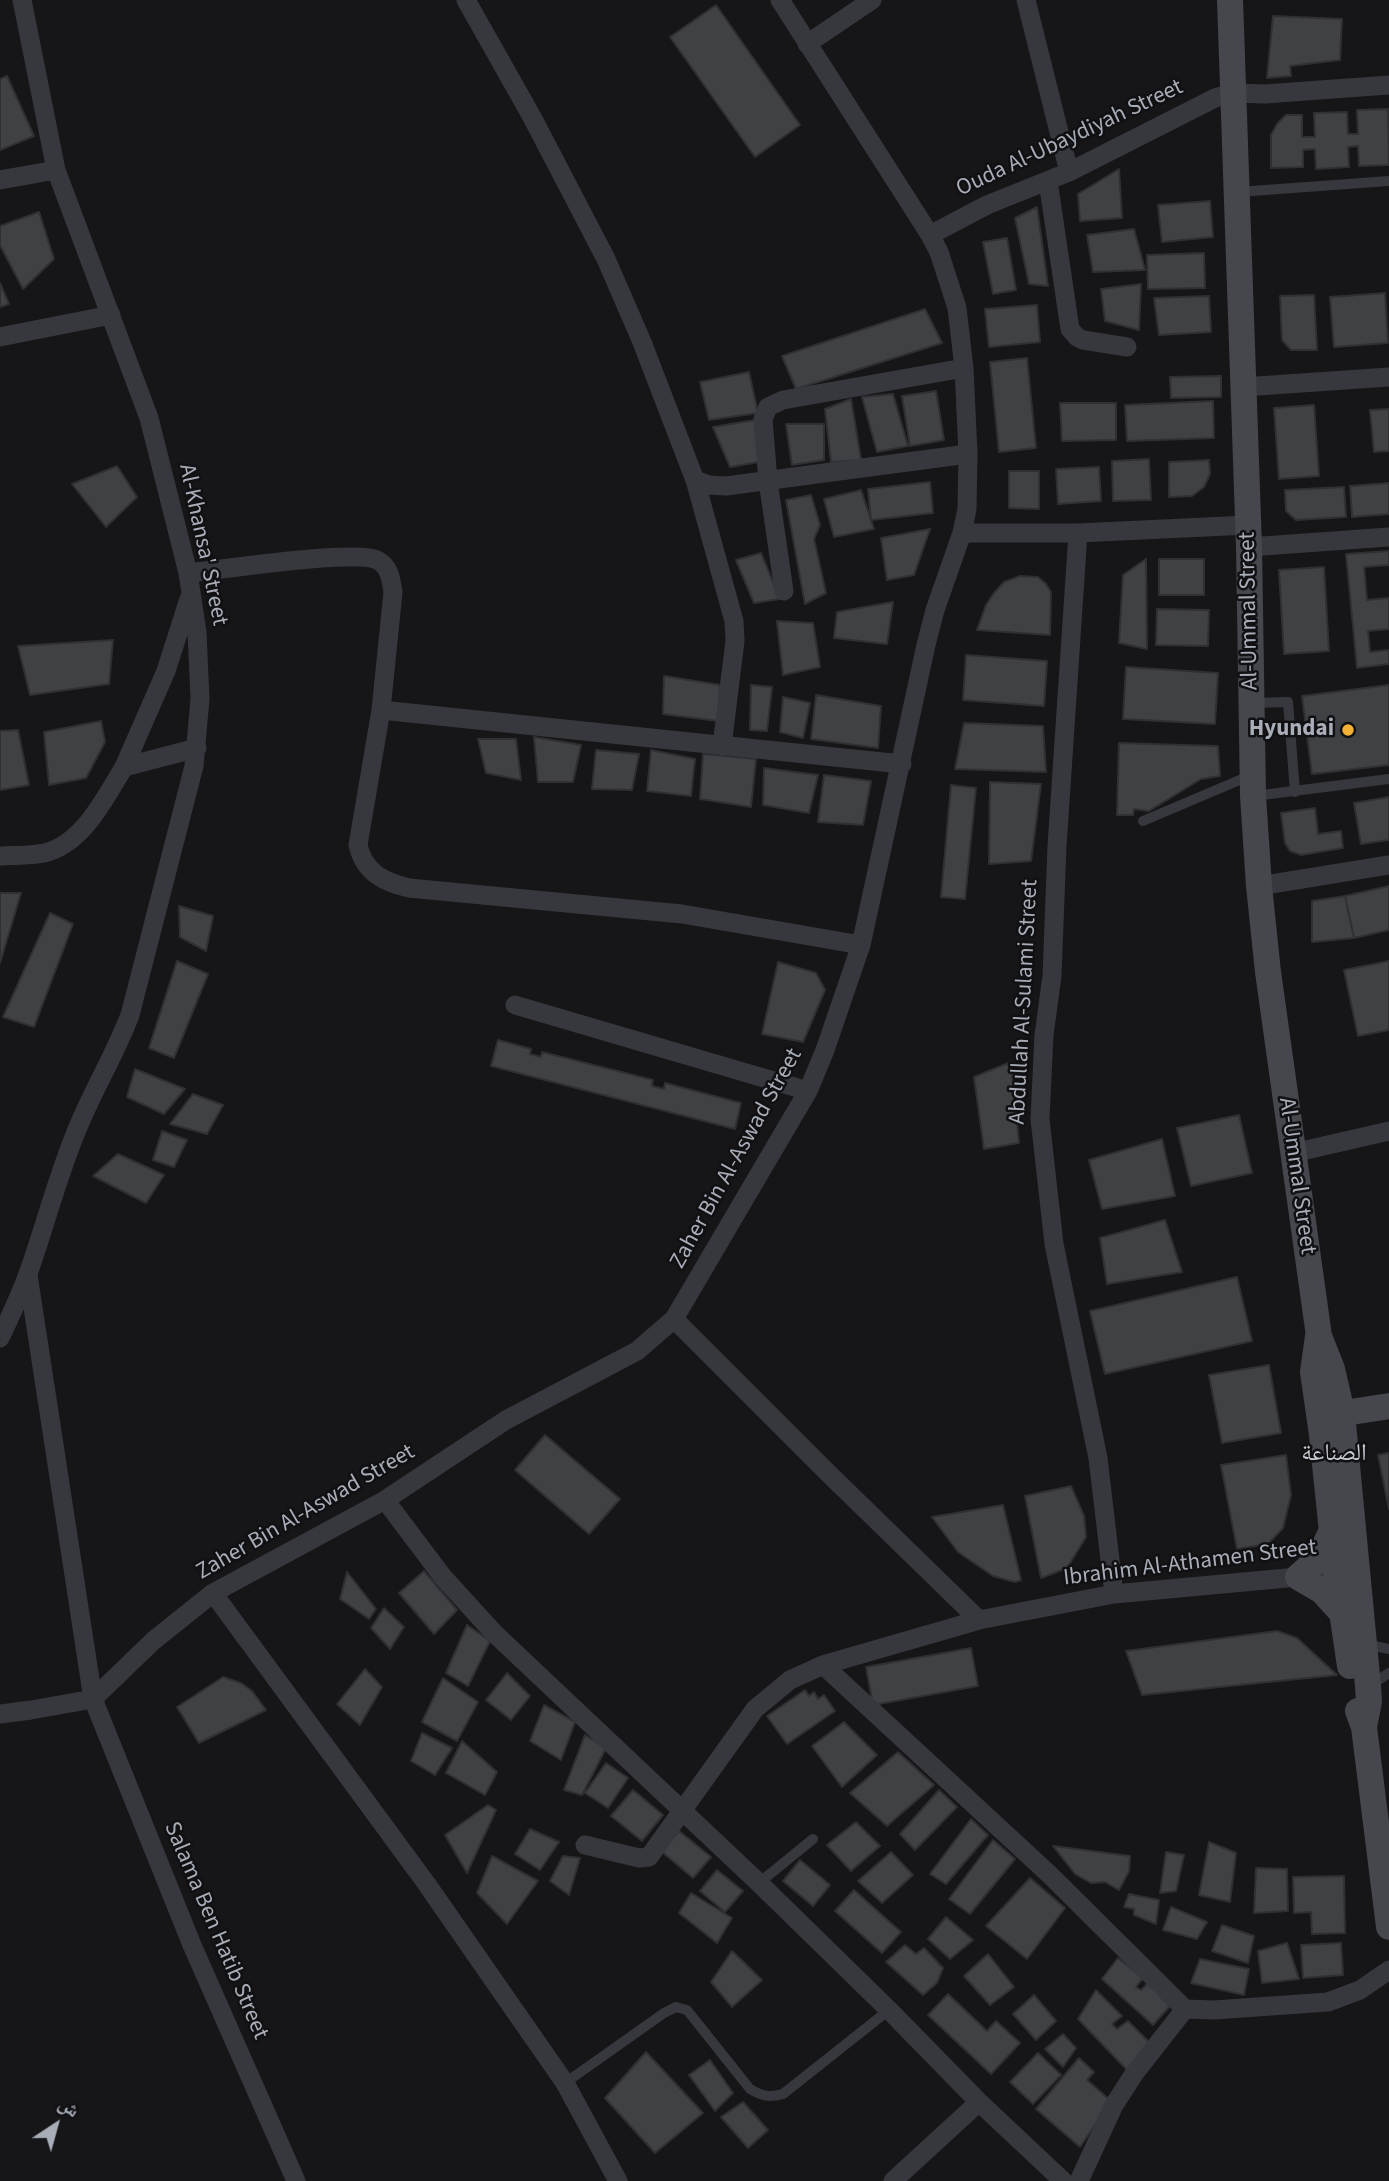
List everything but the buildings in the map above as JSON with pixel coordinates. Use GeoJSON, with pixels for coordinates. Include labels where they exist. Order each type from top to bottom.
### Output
{"type":"FeatureCollection","features":[{"type":"Feature","properties":{"kind":"street","name":"Al-Khansa' Street"},"geometry":{"type":"LineString","coordinates":[[0,1338],[28,1274],[55,1187],[87,1104],[121,1040],[130,1016],[188,794],[197,748],[200,669],[190,583],[149,418],[56,170],[22,0]]}},
{"type":"Feature","properties":{"kind":"street"},"geometry":{"type":"LineString","coordinates":[[466,0],[532,117],[606,259],[642,342],[695,480],[734,621],[735,641],[722,746]]}},
{"type":"Feature","properties":{"kind":"street","name":"Zaher Bin Al-Aswad Street"},"geometry":{"type":"LineString","coordinates":[[93,1699],[153,1641],[213,1594],[385,1500],[506,1420],[637,1351],[674,1319],[808,1091],[837,1016],[860,945],[935,610],[962,533],[967,509],[968,454],[964,368],[957,308],[939,252],[780,0]]}},
{"type":"Feature","properties":{"kind":"street"},"geometry":{"type":"LineString","coordinates":[[807,44],[872,0]]}},
{"type":"Feature","properties":{"kind":"street"},"geometry":{"type":"LineString","coordinates":[[1026,0],[1069,172]]}},
{"type":"Feature","properties":{"kind":"street","name":"Al-Ummal Street"},"geometry":{"type":"LineString","coordinates":[[1230,0],[1249,536],[1253,785],[1259,886],[1318,1336],[1332,1369],[1331,1532],[1377,1647],[1379,1680],[1369,1701],[1364,1727]]}},
{"type":"Feature","properties":{"kind":"street","name":"Ouda Al-Ubaydiyah Street"},"geometry":{"type":"LineString","coordinates":[[930,235],[987,205],[1069,172],[1215,98],[1234,93],[1265,94],[1389,85]]}},
{"type":"Feature","properties":{"kind":"street"},"geometry":{"type":"LineString","coordinates":[[0,180],[56,170]]}},
{"type":"Feature","properties":{"kind":"street"},"geometry":{"type":"LineString","coordinates":[[1048,181],[1070,329],[1083,340],[1127,347]]}},
{"type":"Feature","properties":{"kind":"street"},"geometry":{"type":"LineString","coordinates":[[0,337],[111,315]]}},
{"type":"Feature","properties":{"kind":"street"},"geometry":{"type":"LineString","coordinates":[[784,591],[768,481],[763,419],[768,407],[774,403],[964,368]]}},
{"type":"Feature","properties":{"kind":"street"},"geometry":{"type":"LineString","coordinates":[[1243,387],[1389,377]]}},
{"type":"Feature","properties":{"kind":"street"},"geometry":{"type":"LineString","coordinates":[[695,480],[709,485],[726,486],[968,454]]}},
{"type":"Feature","properties":{"kind":"street"},"geometry":{"type":"LineString","coordinates":[[962,533],[1389,537]]}},
{"type":"Feature","properties":{"kind":"street","name":"Abdullah Al-Sulami Street"},"geometry":{"type":"LineString","coordinates":[[1078,533],[1040,1119],[1052,1232],[1098,1458],[1114,1594]]}},
{"type":"Feature","properties":{"kind":"street"},"geometry":{"type":"LineString","coordinates":[[0,856],[44,853],[60,846],[74,836],[99,807],[124,767],[166,671],[190,583],[348,557],[376,559],[390,575],[393,592],[381,710],[358,845],[360,858],[368,868],[385,881],[409,888],[682,914],[860,945]]}},
{"type":"Feature","properties":{"kind":"street"},"geometry":{"type":"LineString","coordinates":[[381,710],[902,764]]}},
{"type":"Feature","properties":{"kind":"street"},"geometry":{"type":"LineString","coordinates":[[124,767],[197,748]]}},
{"type":"Feature","properties":{"kind":"street"},"geometry":{"type":"LineString","coordinates":[[1259,886],[1389,865]]}},
{"type":"Feature","properties":{"kind":"street"},"geometry":{"type":"LineString","coordinates":[[515,1005],[808,1091]]}},
{"type":"Feature","properties":{"kind":"street"},"geometry":{"type":"LineString","coordinates":[[1293,1153],[1389,1131]]}},
{"type":"Feature","properties":{"kind":"street","name":"Salama Ben Hatib Street"},"geometry":{"type":"LineString","coordinates":[[28,1274],[93,1699],[192,1945],[296,2181]]}},
{"type":"Feature","properties":{"kind":"street"},"geometry":{"type":"LineString","coordinates":[[674,1319],[979,1620]]}},
{"type":"Feature","properties":{"kind":"street"},"geometry":{"type":"LineString","coordinates":[[1332,1424],[1389,1406]]}},
{"type":"Feature","properties":{"kind":"street"},"geometry":{"type":"LineString","coordinates":[[1332,1424],[1389,1418]]}},
{"type":"Feature","properties":{"kind":"street","name":"Al-Ummal Street"},"geometry":{"type":"LineString","coordinates":[[1332,1424],[1346,1569],[1342,1613],[1355,1703],[1364,1727],[1389,1927]]}},
{"type":"Feature","properties":{"kind":"street"},"geometry":{"type":"LineString","coordinates":[[385,1500],[443,1577],[494,1633],[759,1883],[979,2102],[1063,2181]]}},
{"type":"Feature","properties":{"kind":"street"},"geometry":{"type":"LineString","coordinates":[[1331,1532],[1319,1558],[1297,1577],[1322,1591],[1342,1613]]}},
{"type":"Feature","properties":{"kind":"street","name":"Ibrahim Al-Athamen Street"},"geometry":{"type":"LineString","coordinates":[[585,1845],[645,1859],[755,1709],[790,1680],[822,1665],[979,1620],[1114,1594],[1297,1577],[1346,1569]]}},
{"type":"Feature","properties":{"kind":"street"},"geometry":{"type":"LineString","coordinates":[[213,1594],[418,1872],[565,2083],[618,2181]]}},
{"type":"Feature","properties":{"kind":"street"},"geometry":{"type":"LineString","coordinates":[[822,1665],[1050,1875],[1185,2009],[1214,2010],[1328,2002],[1360,1990],[1389,1970]]}},
{"type":"Feature","properties":{"kind":"street"},"geometry":{"type":"LineString","coordinates":[[0,1713],[93,1699]]}},
{"type":"Feature","properties":{"kind":"street"},"geometry":{"type":"LineString","coordinates":[[1079,2181],[1114,2105],[1134,2074],[1185,2009]]}},
{"type":"Feature","properties":{"kind":"street"},"geometry":{"type":"LineString","coordinates":[[893,2181],[979,2102]]}},
{"type":"Feature","properties":{"kind":"lane"},"geometry":{"type":"LineString","coordinates":[[1237,192],[1389,181]]}},
{"type":"Feature","properties":{"kind":"lane"},"geometry":{"type":"LineString","coordinates":[[1252,703],[1287,702],[1295,792]]}},
{"type":"Feature","properties":{"kind":"lane"},"geometry":{"type":"LineString","coordinates":[[1143,821],[1253,785],[1295,792],[1389,779]]}},
{"type":"Feature","properties":{"kind":"lane"},"geometry":{"type":"LineString","coordinates":[[759,1883],[813,1839]]}},
{"type":"Feature","properties":{"kind":"lane"},"geometry":{"type":"LineString","coordinates":[[565,2083],[676,2007],[687,2010],[750,2089],[771,2097],[783,2094],[889,2010]]}},
{"type":"Feature","properties":{"kind":"place","name":"Hyundai"},"geometry":{"type":"Point","coordinates":[1348,730]}},
{"type":"Feature","properties":{"kind":"district","name":"الصناعة"},"geometry":{"type":"Point","coordinates":[1334,1455]}}]}
